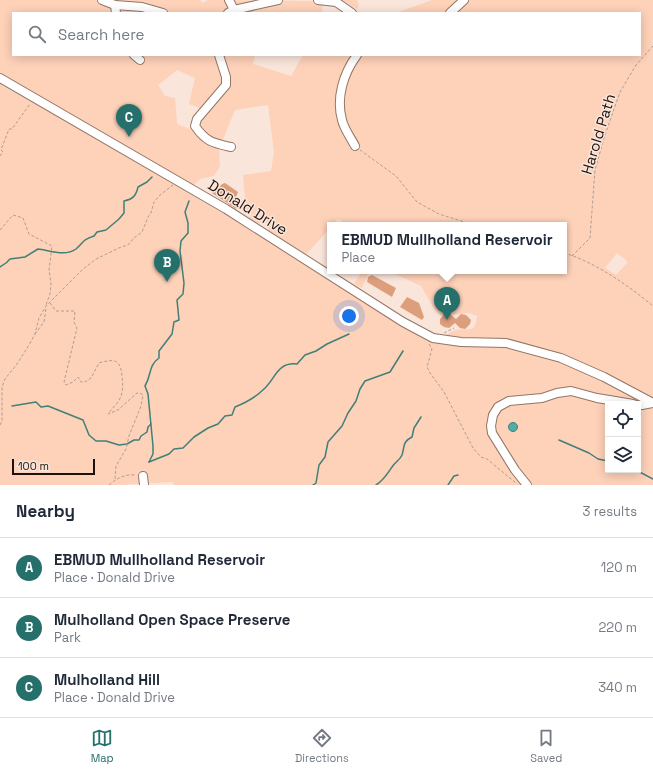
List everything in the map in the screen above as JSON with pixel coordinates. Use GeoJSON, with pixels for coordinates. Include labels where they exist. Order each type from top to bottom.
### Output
{"type":"FeatureCollection","features":[{"type":"Feature","properties":{"kind":"street"},"geometry":{"type":"LineString","coordinates":[[102,0],[116,9],[142,7],[160,12]]}},
{"type":"Feature","properties":{"kind":"street"},"geometry":{"type":"LineString","coordinates":[[228,0],[231,12],[278,0]]}},
{"type":"Feature","properties":{"kind":"street"},"geometry":{"type":"LineString","coordinates":[[318,0],[336,2],[351,12]]}},
{"type":"Feature","properties":{"kind":"street"},"geometry":{"type":"LineString","coordinates":[[451,12],[464,0]]}},
{"type":"Feature","properties":{"kind":"street"},"geometry":{"type":"LineString","coordinates":[[219,56],[226,77],[226,85],[197,119],[195,126],[200,134],[211,142],[231,147]]}},
{"type":"Feature","properties":{"kind":"street"},"geometry":{"type":"LineString","coordinates":[[355,56],[345,76],[340,99],[342,121],[355,146]]}},
{"type":"Feature","properties":{"kind":"street","name":"Donald Drive"},"geometry":{"type":"LineString","coordinates":[[0,78],[226,209],[327,273]]}},
{"type":"Feature","properties":{"kind":"street","name":"Donald Drive"},"geometry":{"type":"LineString","coordinates":[[328,274],[403,322],[433,338],[461,342],[506,343],[561,358],[604,377],[653,403]]}},
{"type":"Feature","properties":{"kind":"street"},"geometry":{"type":"LineString","coordinates":[[527,485],[515,470],[492,433],[492,415],[498,407],[509,401],[542,398],[557,392],[571,391],[615,401]]}},
{"type":"Feature","properties":{"kind":"street"},"geometry":{"type":"LineString","coordinates":[[641,405],[653,403]]}},
{"type":"Feature","properties":{"kind":"street"},"geometry":{"type":"LineString","coordinates":[[143,476],[144,485]]}},
{"type":"Feature","properties":{"kind":"path","name":"Harold Path"},"geometry":{"type":"LineString","coordinates":[[572,256],[590,238],[594,170],[620,92],[636,65],[653,46]]}},
{"type":"Feature","properties":{"kind":"path"},"geometry":{"type":"LineString","coordinates":[[0,156],[3,152],[1,150],[9,129],[12,129],[35,98]]}},
{"type":"Feature","properties":{"kind":"path"},"geometry":{"type":"LineString","coordinates":[[355,146],[396,176],[417,202],[439,214],[464,222]]}},
{"type":"Feature","properties":{"kind":"path"},"geometry":{"type":"LineString","coordinates":[[35,334],[39,318],[46,306],[82,270],[96,259],[128,245],[142,232],[151,213],[154,202],[160,195],[178,181]]}},
{"type":"Feature","properties":{"kind":"path"},"geometry":{"type":"LineString","coordinates":[[0,230],[13,215],[23,218],[29,234],[52,246],[49,270],[51,283],[50,294],[46,306],[44,322],[4,383],[1,400],[2,421],[0,425]]}},
{"type":"Feature","properties":{"kind":"path"},"geometry":{"type":"LineString","coordinates":[[567,254],[604,272],[635,292],[653,306]]}},
{"type":"Feature","properties":{"kind":"path"},"geometry":{"type":"LineString","coordinates":[[50,303],[56,311],[75,311],[74,322],[77,328],[64,382],[66,385],[73,382],[78,377],[81,382],[85,382],[91,378],[99,363],[111,360],[117,362],[122,368],[123,386],[121,397],[108,414],[118,410],[137,393],[140,393],[143,396],[142,406],[129,436],[126,449],[116,466],[115,479]]}},
{"type":"Feature","properties":{"kind":"path"},"geometry":{"type":"LineString","coordinates":[[433,338],[429,345],[432,349],[427,367],[444,392],[473,448],[481,457],[487,459],[518,485]]}},
{"type":"Feature","properties":{"kind":"path"},"geometry":{"type":"LineString","coordinates":[[109,485],[115,479],[129,474],[143,476]]}},
{"type":"Feature","properties":{"kind":"shaded area"},"geometry":{"type":"Polygon","coordinates":[[[0,0],[200,0],[202,3],[208,0],[323,1],[322,12],[12,12],[12,56],[255,56],[253,64],[291,76],[302,56],[641,56],[641,12],[399,12],[432,0],[653,0],[653,485],[174,485],[173,482],[117,485],[0,485],[0,83],[4,87],[72,124],[433,338],[498,339],[444,336],[456,330],[473,328],[475,326],[477,316],[469,313],[452,315],[448,313],[441,316],[433,307],[421,286],[395,274],[567,274],[567,222],[343,222],[338,219],[335,222],[327,222],[327,231],[303,258],[271,238],[268,227],[264,221],[253,226],[247,222],[252,213],[246,209],[243,175],[271,171],[274,152],[268,105],[235,110],[219,149],[220,166],[214,176],[200,179],[191,188],[0,78],[0,0]],[[177,70],[158,85],[165,96],[175,98],[177,124],[200,133],[195,126],[205,110],[189,104],[195,78],[177,70]],[[617,253],[605,268],[616,275],[627,263],[626,260],[617,253]]]}},
{"type":"Feature","properties":{"kind":"shaded area"},"geometry":{"type":"Polygon","coordinates":[[[342,0],[357,0],[359,5],[357,9],[342,0]]]}},
{"type":"Feature","properties":{"kind":"shaded area"},"geometry":{"type":"Polygon","coordinates":[[[360,274],[369,274],[362,288],[354,284],[360,274]]]}},
{"type":"Feature","properties":{"kind":"water"},"geometry":{"type":"Polygon","coordinates":[[[511,423],[515,423],[517,427],[515,431],[511,431],[509,429],[509,425],[511,423]]]}},
{"type":"Feature","properties":{"kind":"building"},"geometry":{"type":"Polygon","coordinates":[[[225,183],[238,192],[236,197],[242,201],[236,209],[212,193],[215,189],[217,190],[222,184],[225,183]]]}},
{"type":"Feature","properties":{"kind":"building"},"geometry":{"type":"Polygon","coordinates":[[[372,275],[396,288],[392,297],[367,282],[368,277],[372,275]]]}},
{"type":"Feature","properties":{"kind":"building"},"geometry":{"type":"Polygon","coordinates":[[[407,297],[419,303],[424,317],[422,320],[400,307],[407,297]]]}},
{"type":"Feature","properties":{"kind":"building"},"geometry":{"type":"Polygon","coordinates":[[[445,313],[450,314],[456,319],[461,314],[466,315],[471,320],[470,324],[465,329],[460,328],[455,323],[449,328],[444,327],[440,324],[440,319],[445,313]]]}},
{"type":"Feature","properties":{"kind":"waterway"},"geometry":{"type":"LineString","coordinates":[[0,267],[10,259],[25,257],[38,249],[62,253],[67,253],[76,249],[85,240],[94,236],[97,232],[106,230],[119,219],[124,213],[124,201],[134,197],[138,187],[152,177]]}},
{"type":"Feature","properties":{"kind":"waterway"},"geometry":{"type":"LineString","coordinates":[[149,462],[153,454],[153,446],[148,394],[145,386],[153,364],[159,358],[159,351],[172,334],[174,322],[179,320],[177,300],[183,294],[184,283],[180,251],[181,241],[188,233],[188,223],[185,212],[189,201]]}},
{"type":"Feature","properties":{"kind":"waterway"},"geometry":{"type":"LineString","coordinates":[[149,462],[169,454],[174,449],[183,448],[194,437],[208,428],[218,424],[225,416],[232,415],[235,407],[250,400],[261,392],[281,368],[290,364],[297,364],[305,355],[349,334]]}},
{"type":"Feature","properties":{"kind":"waterway"},"geometry":{"type":"LineString","coordinates":[[313,485],[316,483],[319,465],[325,457],[328,442],[342,426],[365,381],[390,372],[403,351]]}},
{"type":"Feature","properties":{"kind":"waterway"},"geometry":{"type":"LineString","coordinates":[[12,406],[36,402],[41,407],[48,406],[83,420],[89,435],[96,441],[106,441],[119,445],[127,444],[134,440],[139,440],[141,436],[147,432],[148,427],[151,424]]}},
{"type":"Feature","properties":{"kind":"waterway"},"geometry":{"type":"LineString","coordinates":[[376,485],[383,479],[401,457],[404,444],[412,437],[414,428],[421,417]]}},
{"type":"Feature","properties":{"kind":"waterway"},"geometry":{"type":"LineString","coordinates":[[559,440],[589,453],[598,459],[605,460]]}},
{"type":"Feature","properties":{"kind":"waterway"},"geometry":{"type":"LineString","coordinates":[[641,473],[653,479]]}},
{"type":"Feature","properties":{"kind":"waterway"},"geometry":{"type":"LineString","coordinates":[[448,485],[454,476],[458,475]]}},
{"type":"Feature","properties":{"kind":"place","name":"Mulholland Hill"},"geometry":{"type":"Point","coordinates":[129,137]}},
{"type":"Feature","properties":{"kind":"place","name":"Mulholland Open Space Preserve"},"geometry":{"type":"Point","coordinates":[167,282]}},
{"type":"Feature","properties":{"kind":"place","name":"EBMUD Mullholland Reservoir"},"geometry":{"type":"Point","coordinates":[447,320]}}]}
